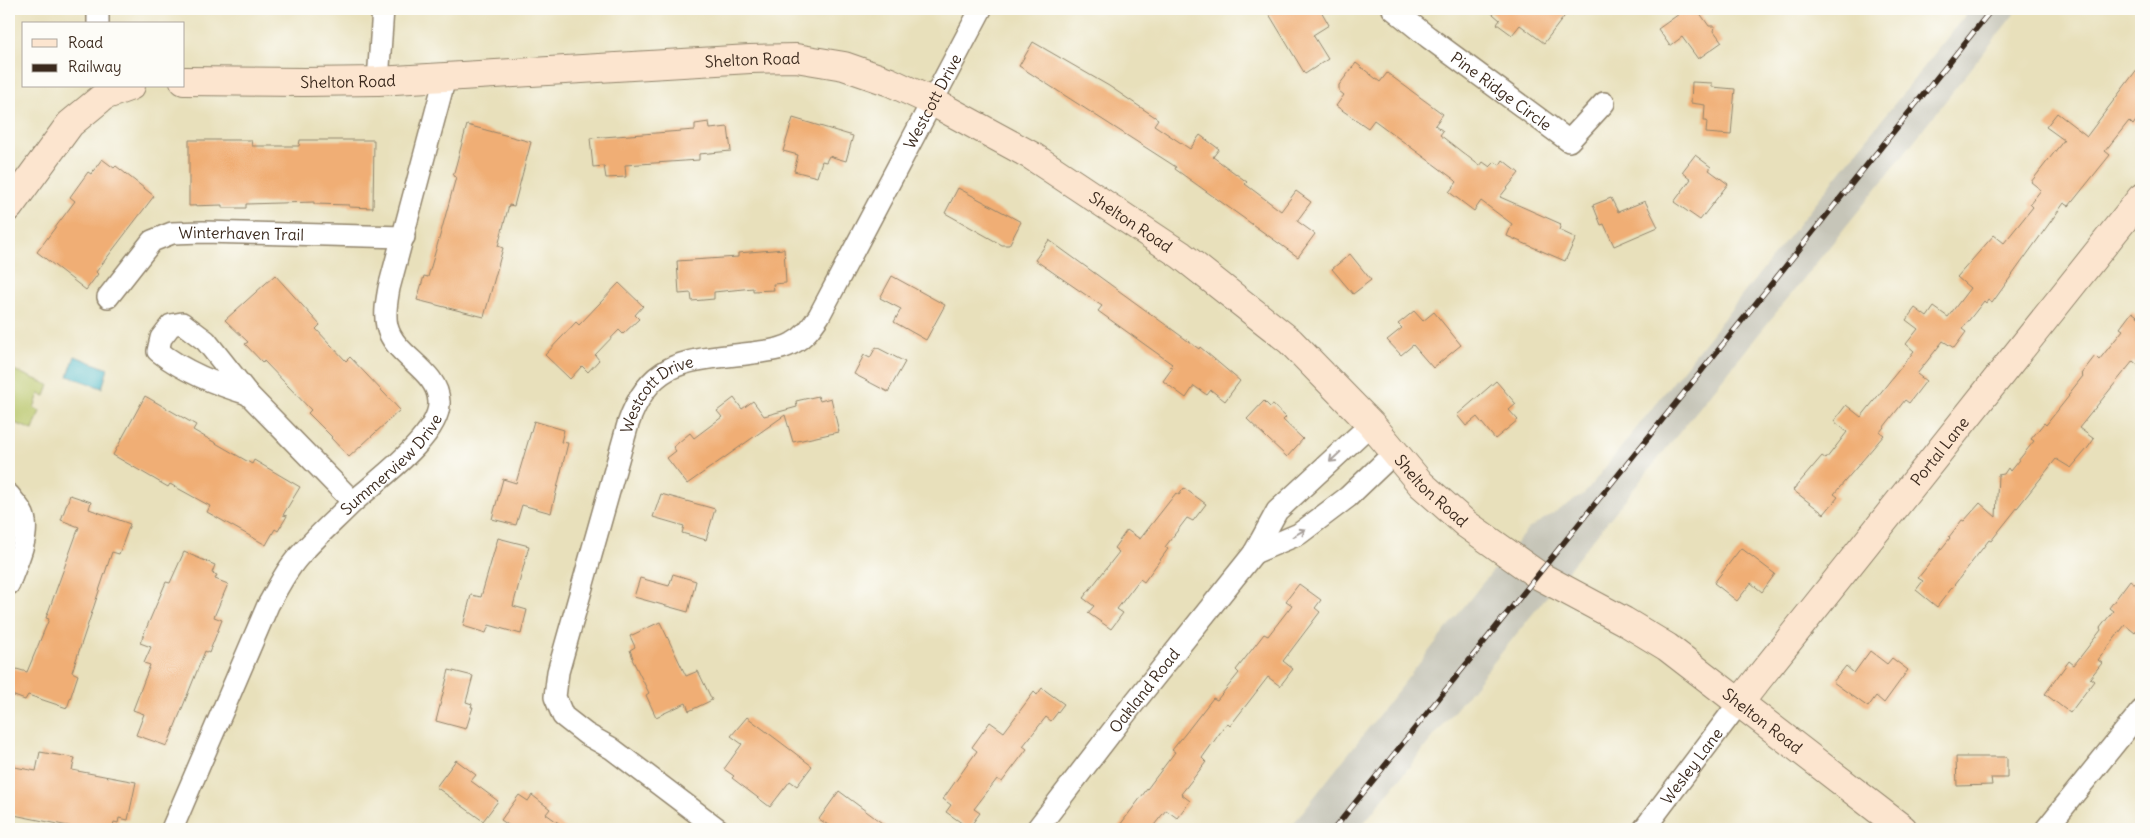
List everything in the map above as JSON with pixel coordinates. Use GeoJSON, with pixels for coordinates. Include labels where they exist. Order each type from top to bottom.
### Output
{"type":"FeatureCollection","features":[{"type":"Feature","properties":{"kind":"street"},"geometry":{"type":"LineString","coordinates":[[98,9],[98,22]]}},
{"type":"Feature","properties":{"kind":"street"},"geometry":{"type":"LineString","coordinates":[[378,81],[383,9]]}},
{"type":"Feature","properties":{"kind":"street","name":"Westcott Drive"},"geometry":{"type":"LineString","coordinates":[[718,829],[611,748],[586,734],[571,722],[564,716],[555,697],[558,672],[628,424],[644,389],[674,365],[697,358],[775,350],[793,344],[807,333],[819,316],[980,9]]}},
{"type":"Feature","properties":{"kind":"street","name":"Pine Ridge Circle"},"geometry":{"type":"LineString","coordinates":[[1394,9],[1436,43],[1568,141],[1604,102]]}},
{"type":"Feature","properties":{"kind":"street","name":"Shelton Road"},"geometry":{"type":"LineString","coordinates":[[185,81],[378,81],[750,59],[796,58],[844,66],[890,82],[931,101],[1032,156],[1181,256],[1290,342],[1372,424],[1394,453],[1432,495],[1490,542],[1555,586],[1624,621],[1667,647],[1904,829]]}},
{"type":"Feature","properties":{"kind":"street","name":"Summerview Drive"},"geometry":{"type":"LineString","coordinates":[[172,829],[268,605],[277,590],[299,556],[353,502],[398,463],[430,428],[438,416],[439,402],[436,388],[429,378],[400,349],[387,326],[386,311],[389,288],[445,78]]}},
{"type":"Feature","properties":{"kind":"street"},"geometry":{"type":"LineString","coordinates":[[9,207],[70,124],[104,96],[123,88]]}},
{"type":"Feature","properties":{"kind":"street","name":"Portal Lane"},"geometry":{"type":"LineString","coordinates":[[1739,703],[2141,198]]}},
{"type":"Feature","properties":{"kind":"street","name":"Winterhaven Trail"},"geometry":{"type":"LineString","coordinates":[[108,297],[152,241],[172,233],[203,232],[404,237]]}},
{"type":"Feature","properties":{"kind":"street"},"geometry":{"type":"LineString","coordinates":[[248,394],[353,502]]}},
{"type":"Feature","properties":{"kind":"street","name":"Oakland Road"},"geometry":{"type":"LineString","coordinates":[[1037,829],[1130,708],[1254,553],[1276,511],[1372,424]]}},
{"type":"Feature","properties":{"kind":"street","name":"Oakland Road"},"geometry":{"type":"LineString","coordinates":[[1254,553],[1300,534],[1348,497],[1394,453]]}},
{"type":"Feature","properties":{"kind":"street"},"geometry":{"type":"LineString","coordinates":[[9,495],[20,508],[25,522],[23,540],[9,584]]}},
{"type":"Feature","properties":{"kind":"street","name":"Wesley Lane"},"geometry":{"type":"LineString","coordinates":[[1644,829],[1739,703]]}},
{"type":"Feature","properties":{"kind":"street"},"geometry":{"type":"LineString","coordinates":[[2046,829],[2141,711]]}},
{"type":"Feature","properties":{"kind":"shaded area"},"geometry":{"type":"Polygon","coordinates":[[[1970,9],[2018,9],[1872,194],[1359,829],[1289,829],[1481,585],[1528,529],[1584,494],[1970,9]]]}},
{"type":"Feature","properties":{"kind":"green space"},"geometry":{"type":"Polygon","coordinates":[[[9,368],[49,385],[45,396],[39,394],[34,408],[40,411],[33,430],[9,421],[9,368]]]}},
{"type":"Feature","properties":{"kind":"water"},"geometry":{"type":"Polygon","coordinates":[[[75,356],[108,369],[102,388],[68,376],[75,356]]]}},
{"type":"Feature","properties":{"kind":"building"},"geometry":{"type":"Polygon","coordinates":[[[1266,9],[1320,9],[1329,25],[1313,35],[1328,59],[1305,74],[1266,9]]]}},
{"type":"Feature","properties":{"kind":"building"},"geometry":{"type":"Polygon","coordinates":[[[1487,9],[1570,9],[1544,43],[1520,25],[1512,35],[1497,24],[1500,20],[1487,9]]]}},
{"type":"Feature","properties":{"kind":"building"},"geometry":{"type":"Polygon","coordinates":[[[1686,9],[1697,9],[1709,26],[1715,26],[1714,31],[1722,42],[1698,59],[1682,37],[1670,46],[1658,29],[1686,9]]]}},
{"type":"Feature","properties":{"kind":"building"},"geometry":{"type":"Polygon","coordinates":[[[1033,42],[1109,86],[1158,119],[1154,125],[1190,149],[1200,135],[1219,149],[1213,157],[1247,182],[1245,184],[1281,211],[1296,191],[1311,202],[1297,221],[1315,234],[1298,257],[1175,169],[1176,167],[1019,66],[1033,42]]]}},
{"type":"Feature","properties":{"kind":"building"},"geometry":{"type":"Polygon","coordinates":[[[1356,63],[1380,82],[1387,73],[1443,114],[1435,125],[1443,131],[1440,135],[1480,166],[1483,162],[1490,167],[1495,162],[1500,165],[1503,160],[1519,173],[1500,197],[1561,224],[1559,230],[1576,238],[1565,261],[1507,236],[1512,224],[1481,201],[1474,211],[1449,192],[1457,182],[1455,180],[1374,120],[1368,128],[1336,106],[1344,95],[1339,91],[1339,85],[1356,63]]]}},
{"type":"Feature","properties":{"kind":"building"},"geometry":{"type":"Polygon","coordinates":[[[2141,64],[2141,114],[2133,125],[2129,121],[2105,151],[2110,155],[2069,206],[2064,203],[1992,303],[1988,300],[1986,303],[1984,301],[1962,329],[1966,332],[1954,348],[1943,341],[1917,374],[1926,381],[1909,403],[1905,400],[1880,432],[1884,435],[1834,494],[1838,497],[1824,514],[1793,490],[1822,456],[1826,459],[1847,432],[1834,421],[1846,405],[1861,417],[1914,351],[1906,344],[1918,329],[1906,320],[1915,308],[1927,317],[1934,307],[1948,317],[1970,288],[1957,277],[1994,235],[2004,243],[2033,207],[2030,204],[2041,190],[2031,182],[2064,140],[2046,127],[2057,113],[2087,136],[2141,64]]]}},
{"type":"Feature","properties":{"kind":"building"},"geometry":{"type":"Polygon","coordinates":[[[1692,82],[1712,83],[1712,87],[1735,89],[1731,135],[1706,133],[1707,121],[1704,121],[1705,105],[1691,103],[1692,82]]]}},
{"type":"Feature","properties":{"kind":"building"},"geometry":{"type":"Polygon","coordinates":[[[793,118],[853,136],[846,161],[829,156],[826,162],[822,161],[817,177],[794,171],[798,155],[783,151],[793,118]]]}},
{"type":"Feature","properties":{"kind":"building"},"geometry":{"type":"Polygon","coordinates":[[[709,122],[710,129],[728,127],[731,151],[699,154],[699,160],[625,165],[626,177],[606,178],[604,166],[593,167],[590,138],[695,130],[695,124],[709,122]]]}},
{"type":"Feature","properties":{"kind":"building"},"geometry":{"type":"Polygon","coordinates":[[[467,125],[531,142],[514,206],[509,205],[498,246],[503,248],[484,317],[417,300],[424,276],[428,277],[441,232],[456,177],[453,176],[467,125]]]}},
{"type":"Feature","properties":{"kind":"building"},"geometry":{"type":"Polygon","coordinates":[[[189,140],[251,140],[252,146],[299,146],[300,140],[374,140],[373,208],[314,204],[314,202],[246,204],[246,208],[222,208],[222,205],[189,206],[189,140]]]}},
{"type":"Feature","properties":{"kind":"building"},"geometry":{"type":"Polygon","coordinates":[[[1695,155],[1711,167],[1709,170],[1728,184],[1700,220],[1674,202],[1691,179],[1682,172],[1695,155]]]}},
{"type":"Feature","properties":{"kind":"building"},"geometry":{"type":"Polygon","coordinates":[[[102,159],[114,168],[116,166],[154,196],[96,272],[98,274],[86,290],[37,252],[75,201],[70,197],[88,172],[91,174],[102,159]]]}},
{"type":"Feature","properties":{"kind":"building"},"geometry":{"type":"Polygon","coordinates":[[[958,188],[1021,222],[1009,245],[1002,245],[945,213],[958,188]]]}},
{"type":"Feature","properties":{"kind":"building"},"geometry":{"type":"Polygon","coordinates":[[[1611,198],[1618,212],[1645,201],[1658,227],[1614,246],[1604,224],[1601,225],[1593,205],[1611,198]]]}},
{"type":"Feature","properties":{"kind":"building"},"geometry":{"type":"Polygon","coordinates":[[[1049,240],[1199,349],[1200,347],[1240,381],[1225,401],[1211,390],[1207,395],[1194,386],[1186,398],[1163,381],[1173,367],[1170,366],[1172,364],[1098,311],[1102,306],[1035,260],[1049,240]]]}},
{"type":"Feature","properties":{"kind":"building"},"geometry":{"type":"Polygon","coordinates":[[[784,249],[786,283],[773,284],[774,290],[753,291],[753,288],[714,292],[714,299],[692,301],[691,293],[679,294],[677,261],[738,257],[738,253],[784,249]]]}},
{"type":"Feature","properties":{"kind":"building"},"geometry":{"type":"Polygon","coordinates":[[[1350,254],[1371,280],[1353,294],[1332,269],[1350,254]]]}},
{"type":"Feature","properties":{"kind":"building"},"geometry":{"type":"Polygon","coordinates":[[[275,275],[320,325],[316,329],[346,361],[350,357],[400,410],[349,457],[308,413],[311,410],[264,361],[263,363],[245,344],[248,342],[225,320],[275,275]]]}},
{"type":"Feature","properties":{"kind":"building"},"geometry":{"type":"Polygon","coordinates":[[[892,276],[945,305],[926,340],[894,322],[901,309],[880,298],[892,276]]]}},
{"type":"Feature","properties":{"kind":"building"},"geometry":{"type":"Polygon","coordinates":[[[619,283],[643,306],[635,315],[639,319],[623,334],[619,330],[595,355],[599,360],[588,372],[582,366],[570,379],[545,355],[576,322],[579,325],[619,283]]]}},
{"type":"Feature","properties":{"kind":"building"},"geometry":{"type":"Polygon","coordinates":[[[1414,311],[1423,321],[1434,312],[1461,345],[1433,368],[1413,345],[1401,355],[1387,340],[1402,328],[1398,324],[1414,311]]]}},
{"type":"Feature","properties":{"kind":"building"},"geometry":{"type":"Polygon","coordinates":[[[2132,312],[2141,319],[2141,368],[2133,361],[2079,428],[2094,439],[2071,468],[2056,459],[1937,607],[1916,590],[1923,581],[1918,578],[1962,520],[1964,521],[1980,503],[1996,517],[1998,475],[2004,474],[2008,468],[2010,471],[2034,441],[2031,439],[2044,423],[2046,425],[2069,396],[2083,376],[2081,374],[2095,356],[2099,360],[2123,330],[2120,328],[2132,312]]]}},
{"type":"Feature","properties":{"kind":"building"},"geometry":{"type":"Polygon","coordinates":[[[876,347],[905,362],[888,392],[854,374],[864,355],[870,358],[876,347]]]}},
{"type":"Feature","properties":{"kind":"building"},"geometry":{"type":"Polygon","coordinates":[[[1496,381],[1516,404],[1509,410],[1518,420],[1495,439],[1477,417],[1466,426],[1457,415],[1496,381]]]}},
{"type":"Feature","properties":{"kind":"building"},"geometry":{"type":"Polygon","coordinates":[[[145,396],[196,425],[193,430],[252,464],[254,460],[300,487],[283,515],[287,516],[278,531],[275,529],[266,545],[207,512],[210,506],[170,484],[168,487],[113,455],[145,396]]]}},
{"type":"Feature","properties":{"kind":"building"},"geometry":{"type":"Polygon","coordinates":[[[818,396],[820,401],[831,398],[839,432],[793,442],[785,415],[687,484],[667,458],[676,451],[673,447],[690,433],[694,438],[722,417],[717,411],[734,398],[742,409],[753,401],[764,416],[797,407],[796,401],[818,396]]]}},
{"type":"Feature","properties":{"kind":"building"},"geometry":{"type":"Polygon","coordinates":[[[1264,401],[1270,407],[1273,405],[1286,417],[1283,420],[1303,439],[1287,457],[1247,419],[1264,401]]]}},
{"type":"Feature","properties":{"kind":"building"},"geometry":{"type":"Polygon","coordinates":[[[534,421],[564,430],[561,442],[568,443],[551,513],[522,505],[516,525],[492,519],[503,479],[516,483],[534,421]]]}},
{"type":"Feature","properties":{"kind":"building"},"geometry":{"type":"Polygon","coordinates":[[[1184,488],[1206,504],[1193,521],[1187,518],[1165,547],[1168,549],[1144,582],[1140,579],[1117,609],[1123,613],[1111,629],[1088,613],[1094,606],[1083,598],[1119,552],[1114,548],[1127,530],[1140,539],[1176,493],[1179,495],[1184,488]]]}},
{"type":"Feature","properties":{"kind":"building"},"geometry":{"type":"Polygon","coordinates":[[[661,494],[715,509],[706,540],[682,533],[684,526],[653,517],[661,494]]]}},
{"type":"Feature","properties":{"kind":"building"},"geometry":{"type":"Polygon","coordinates":[[[70,495],[91,502],[89,509],[130,524],[119,554],[112,552],[72,672],[78,675],[67,708],[28,695],[25,700],[9,694],[9,681],[13,668],[27,672],[49,619],[46,618],[79,527],[61,520],[70,495]]]}},
{"type":"Feature","properties":{"kind":"building"},"geometry":{"type":"Polygon","coordinates":[[[498,538],[529,546],[513,606],[527,610],[521,634],[489,625],[486,633],[463,626],[471,595],[481,597],[498,538]]]}},
{"type":"Feature","properties":{"kind":"building"},"geometry":{"type":"Polygon","coordinates":[[[1741,548],[1775,574],[1762,592],[1751,583],[1737,601],[1714,583],[1741,548]]]}},
{"type":"Feature","properties":{"kind":"building"},"geometry":{"type":"Polygon","coordinates":[[[184,552],[215,565],[212,573],[217,575],[215,579],[228,584],[214,617],[222,620],[209,653],[205,651],[167,746],[136,735],[144,714],[133,710],[150,665],[144,663],[151,647],[140,643],[166,582],[170,583],[184,552]]]}},
{"type":"Feature","properties":{"kind":"building"},"geometry":{"type":"Polygon","coordinates":[[[673,574],[696,581],[688,612],[634,597],[640,578],[669,586],[673,574]]]}},
{"type":"Feature","properties":{"kind":"building"},"geometry":{"type":"Polygon","coordinates":[[[2130,580],[2141,589],[2141,624],[2135,633],[2125,625],[2098,660],[2102,663],[2090,678],[2094,681],[2070,713],[2045,694],[2069,661],[2074,665],[2101,630],[2100,628],[2113,611],[2109,608],[2130,580]]]}},
{"type":"Feature","properties":{"kind":"building"},"geometry":{"type":"Polygon","coordinates":[[[1299,584],[1321,600],[1315,608],[1320,612],[1283,661],[1293,669],[1280,686],[1268,677],[1230,726],[1227,723],[1202,758],[1206,762],[1181,794],[1190,801],[1177,818],[1166,810],[1151,829],[1117,829],[1175,752],[1172,750],[1213,698],[1217,700],[1239,673],[1236,670],[1264,634],[1268,636],[1292,605],[1286,601],[1299,584]]]}},
{"type":"Feature","properties":{"kind":"building"},"geometry":{"type":"Polygon","coordinates":[[[660,622],[686,676],[698,671],[712,700],[689,711],[686,703],[656,717],[646,695],[649,693],[632,659],[630,650],[635,647],[630,636],[660,622]]]}},
{"type":"Feature","properties":{"kind":"building"},"geometry":{"type":"Polygon","coordinates":[[[1870,651],[1887,664],[1892,658],[1908,670],[1884,703],[1876,696],[1868,707],[1833,682],[1846,666],[1854,673],[1870,651]]]}},
{"type":"Feature","properties":{"kind":"building"},"geometry":{"type":"Polygon","coordinates":[[[449,670],[473,676],[466,702],[472,704],[471,707],[473,707],[466,729],[436,721],[449,670]]]}},
{"type":"Feature","properties":{"kind":"building"},"geometry":{"type":"Polygon","coordinates":[[[1042,688],[1064,704],[1051,721],[1046,717],[1023,746],[1027,749],[1002,782],[997,779],[974,809],[980,813],[969,828],[946,812],[951,805],[943,799],[977,751],[972,747],[990,722],[1004,732],[1034,692],[1037,695],[1042,688]]]}},
{"type":"Feature","properties":{"kind":"building"},"geometry":{"type":"Polygon","coordinates":[[[747,717],[812,766],[797,786],[790,781],[770,807],[732,778],[734,776],[724,769],[742,744],[731,736],[747,717]]]}},
{"type":"Feature","properties":{"kind":"building"},"geometry":{"type":"Polygon","coordinates":[[[40,752],[75,758],[72,770],[136,782],[128,820],[119,818],[118,823],[114,822],[112,829],[83,829],[9,814],[9,766],[36,771],[40,752]]]}},
{"type":"Feature","properties":{"kind":"building"},"geometry":{"type":"Polygon","coordinates":[[[1956,757],[2007,757],[2007,778],[1991,778],[1992,785],[1957,786],[1956,757]]]}},
{"type":"Feature","properties":{"kind":"building"},"geometry":{"type":"Polygon","coordinates":[[[456,760],[476,775],[471,781],[498,801],[483,821],[436,787],[456,760]]]}},
{"type":"Feature","properties":{"kind":"building"},"geometry":{"type":"Polygon","coordinates":[[[839,791],[890,829],[834,829],[819,819],[839,791]]]}},
{"type":"Feature","properties":{"kind":"building"},"geometry":{"type":"Polygon","coordinates":[[[519,795],[528,801],[532,795],[550,809],[546,814],[567,829],[514,829],[501,820],[519,795]]]}},
{"type":"Feature","properties":{"kind":"railway"},"geometry":{"type":"LineString","coordinates":[[1334,829],[1992,9]]}}]}
